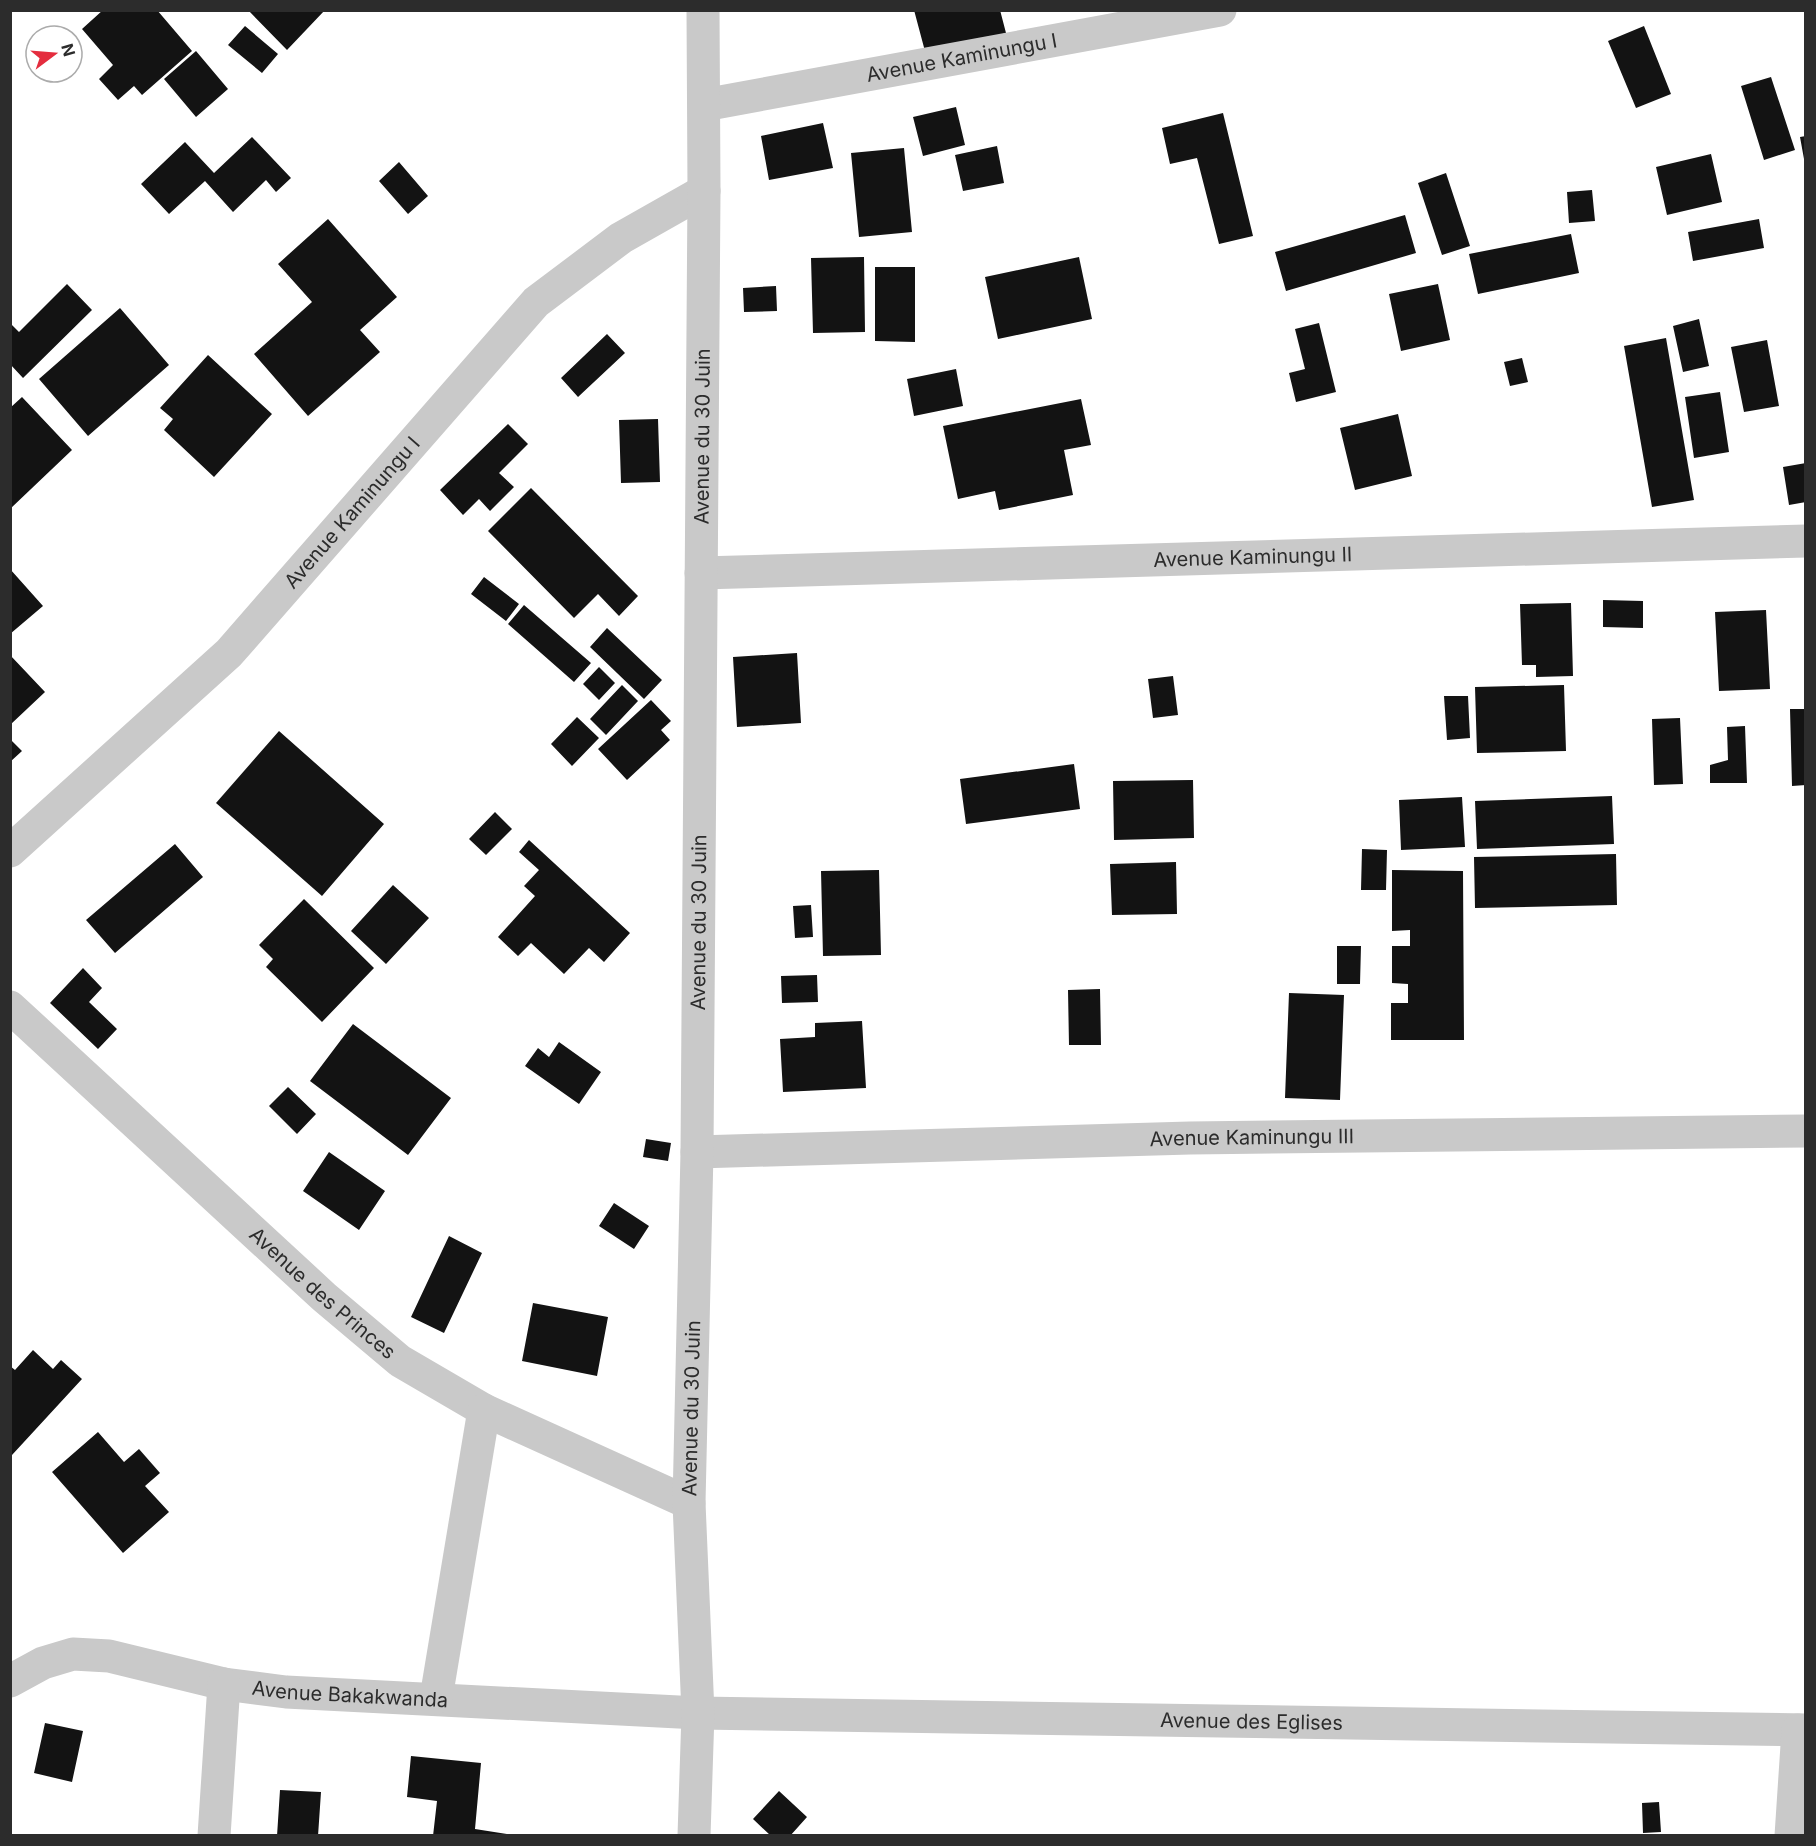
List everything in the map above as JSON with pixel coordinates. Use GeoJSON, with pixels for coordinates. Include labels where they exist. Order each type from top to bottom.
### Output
{"type":"FeatureCollection","features":[{"type":"Feature","properties":{"kind":"street","name":"Avenue du 30 Juin"},"geometry":{"type":"LineString","coordinates":[[694,1836],[698,1713],[689,1503],[697,1152],[704,191],[703,10]]}},
{"type":"Feature","properties":{"kind":"street","name":"Avenue Kaminungu I"},"geometry":{"type":"LineString","coordinates":[[704,105],[1220,10]]}},
{"type":"Feature","properties":{"kind":"street","name":"Avenue Kaminungu I"},"geometry":{"type":"LineString","coordinates":[[10,851],[229,653],[536,302],[621,238],[704,191]]}},
{"type":"Feature","properties":{"kind":"street","name":"Avenue Kaminungu II"},"geometry":{"type":"LineString","coordinates":[[701,573],[1806,541]]}},
{"type":"Feature","properties":{"kind":"street","name":"Avenue des Princes"},"geometry":{"type":"LineString","coordinates":[[10,1007],[324,1297],[400,1361],[483,1410],[689,1503]]}},
{"type":"Feature","properties":{"kind":"street","name":"Avenue Kaminungu III"},"geometry":{"type":"LineString","coordinates":[[697,1152],[1190,1138],[1806,1131]]}},
{"type":"Feature","properties":{"kind":"street"},"geometry":{"type":"LineString","coordinates":[[436,1698],[483,1410]]}},
{"type":"Feature","properties":{"kind":"street","name":"Avenue Bakakwanda"},"geometry":{"type":"LineString","coordinates":[[10,1681],[43,1663],[73,1654],[109,1656],[224,1684],[286,1692],[698,1713]]}},
{"type":"Feature","properties":{"kind":"street"},"geometry":{"type":"LineString","coordinates":[[214,1836],[224,1684]]}},
{"type":"Feature","properties":{"kind":"street","name":"Avenue des Eglises"},"geometry":{"type":"LineString","coordinates":[[698,1713],[1802,1730]]}},
{"type":"Feature","properties":{"kind":"street"},"geometry":{"type":"LineString","coordinates":[[1791,1836],[1802,1730]]}},
{"type":"Feature","properties":{"kind":"building"},"geometry":{"type":"Polygon","coordinates":[[[103,10],[157,10],[192,51],[142,95],[134,86],[118,100],[99,79],[113,65],[84,31],[84,27],[103,10]]]}},
{"type":"Feature","properties":{"kind":"building"},"geometry":{"type":"Polygon","coordinates":[[[248,10],[325,10],[287,50],[248,10]]]}},
{"type":"Feature","properties":{"kind":"building"},"geometry":{"type":"Polygon","coordinates":[[[914,10],[1000,10],[1006,33],[926,55],[914,10]]]}},
{"type":"Feature","properties":{"kind":"building"},"geometry":{"type":"Polygon","coordinates":[[[245,26],[278,54],[262,73],[228,45],[245,26]]]}},
{"type":"Feature","properties":{"kind":"building"},"geometry":{"type":"Polygon","coordinates":[[[1644,26],[1671,94],[1636,108],[1608,41],[1644,26]]]}},
{"type":"Feature","properties":{"kind":"building"},"geometry":{"type":"Polygon","coordinates":[[[196,51],[228,89],[196,117],[164,79],[196,51]]]}},
{"type":"Feature","properties":{"kind":"building"},"geometry":{"type":"Polygon","coordinates":[[[1771,77],[1795,150],[1764,160],[1741,86],[1771,77]]]}},
{"type":"Feature","properties":{"kind":"building"},"geometry":{"type":"Polygon","coordinates":[[[956,107],[965,145],[923,156],[913,117],[956,107]]]}},
{"type":"Feature","properties":{"kind":"building"},"geometry":{"type":"Polygon","coordinates":[[[1223,113],[1253,236],[1219,244],[1197,158],[1170,164],[1162,128],[1223,113]]]}},
{"type":"Feature","properties":{"kind":"building"},"geometry":{"type":"Polygon","coordinates":[[[823,123],[833,168],[769,180],[761,136],[823,123]]]}},
{"type":"Feature","properties":{"kind":"building"},"geometry":{"type":"Polygon","coordinates":[[[1806,136],[1806,159],[1804,159],[1800,137],[1806,136]]]}},
{"type":"Feature","properties":{"kind":"building"},"geometry":{"type":"Polygon","coordinates":[[[252,137],[291,178],[276,192],[266,180],[233,212],[205,181],[169,214],[141,184],[185,142],[214,173],[252,137]]]}},
{"type":"Feature","properties":{"kind":"building"},"geometry":{"type":"Polygon","coordinates":[[[997,146],[1004,183],[963,191],[955,155],[997,146]]]}},
{"type":"Feature","properties":{"kind":"building"},"geometry":{"type":"Polygon","coordinates":[[[904,148],[912,232],[859,237],[851,153],[904,148]]]}},
{"type":"Feature","properties":{"kind":"building"},"geometry":{"type":"Polygon","coordinates":[[[1711,154],[1722,202],[1667,215],[1656,167],[1711,154]]]}},
{"type":"Feature","properties":{"kind":"building"},"geometry":{"type":"Polygon","coordinates":[[[399,162],[428,196],[408,214],[379,181],[399,162]]]}},
{"type":"Feature","properties":{"kind":"building"},"geometry":{"type":"Polygon","coordinates":[[[1446,173],[1470,246],[1442,255],[1418,183],[1446,173]]]}},
{"type":"Feature","properties":{"kind":"building"},"geometry":{"type":"Polygon","coordinates":[[[1592,190],[1595,221],[1569,223],[1567,192],[1592,190]]]}},
{"type":"Feature","properties":{"kind":"building"},"geometry":{"type":"Polygon","coordinates":[[[1405,215],[1416,253],[1286,291],[1275,252],[1405,215]]]}},
{"type":"Feature","properties":{"kind":"building"},"geometry":{"type":"Polygon","coordinates":[[[328,219],[397,297],[360,330],[380,352],[308,416],[254,354],[312,302],[278,264],[328,219]]]}},
{"type":"Feature","properties":{"kind":"building"},"geometry":{"type":"Polygon","coordinates":[[[1759,219],[1764,248],[1693,261],[1688,232],[1759,219]]]}},
{"type":"Feature","properties":{"kind":"building"},"geometry":{"type":"Polygon","coordinates":[[[1571,234],[1579,273],[1478,294],[1469,254],[1571,234]]]}},
{"type":"Feature","properties":{"kind":"building"},"geometry":{"type":"Polygon","coordinates":[[[864,257],[865,332],[813,333],[811,258],[864,257]]]}},
{"type":"Feature","properties":{"kind":"building"},"geometry":{"type":"Polygon","coordinates":[[[1079,257],[1092,319],[998,339],[985,277],[1079,257]]]}},
{"type":"Feature","properties":{"kind":"building"},"geometry":{"type":"Polygon","coordinates":[[[875,267],[915,267],[915,342],[875,341],[875,267]]]}},
{"type":"Feature","properties":{"kind":"building"},"geometry":{"type":"Polygon","coordinates":[[[67,284],[92,310],[23,378],[10,364],[10,323],[19,332],[67,284]]]}},
{"type":"Feature","properties":{"kind":"building"},"geometry":{"type":"Polygon","coordinates":[[[1438,284],[1450,340],[1401,351],[1389,294],[1438,284]]]}},
{"type":"Feature","properties":{"kind":"building"},"geometry":{"type":"Polygon","coordinates":[[[776,286],[777,311],[744,312],[743,288],[776,286]]]}},
{"type":"Feature","properties":{"kind":"building"},"geometry":{"type":"Polygon","coordinates":[[[120,308],[169,365],[88,436],[39,379],[120,308]]]}},
{"type":"Feature","properties":{"kind":"building"},"geometry":{"type":"Polygon","coordinates":[[[1699,319],[1709,366],[1683,372],[1673,326],[1699,319]]]}},
{"type":"Feature","properties":{"kind":"building"},"geometry":{"type":"Polygon","coordinates":[[[1319,323],[1336,392],[1296,402],[1289,373],[1305,369],[1295,329],[1319,323]]]}},
{"type":"Feature","properties":{"kind":"building"},"geometry":{"type":"Polygon","coordinates":[[[607,334],[625,353],[578,397],[561,378],[607,334]]]}},
{"type":"Feature","properties":{"kind":"building"},"geometry":{"type":"Polygon","coordinates":[[[1666,338],[1694,500],[1652,507],[1624,346],[1666,338]]]}},
{"type":"Feature","properties":{"kind":"building"},"geometry":{"type":"Polygon","coordinates":[[[1767,340],[1779,406],[1744,412],[1731,347],[1767,340]]]}},
{"type":"Feature","properties":{"kind":"building"},"geometry":{"type":"Polygon","coordinates":[[[208,355],[272,414],[214,477],[164,430],[173,419],[160,408],[208,355]]]}},
{"type":"Feature","properties":{"kind":"building"},"geometry":{"type":"Polygon","coordinates":[[[1522,358],[1528,382],[1510,386],[1504,362],[1522,358]]]}},
{"type":"Feature","properties":{"kind":"building"},"geometry":{"type":"Polygon","coordinates":[[[956,369],[963,406],[914,416],[907,379],[956,369]]]}},
{"type":"Feature","properties":{"kind":"building"},"geometry":{"type":"Polygon","coordinates":[[[1720,392],[1729,452],[1694,458],[1685,397],[1720,392]]]}},
{"type":"Feature","properties":{"kind":"building"},"geometry":{"type":"Polygon","coordinates":[[[22,397],[72,450],[10,509],[10,408],[22,397]]]}},
{"type":"Feature","properties":{"kind":"building"},"geometry":{"type":"Polygon","coordinates":[[[1081,399],[1091,445],[1064,450],[1073,495],[999,510],[995,491],[958,499],[943,426],[1081,399]]]}},
{"type":"Feature","properties":{"kind":"building"},"geometry":{"type":"Polygon","coordinates":[[[1398,414],[1412,476],[1355,490],[1340,428],[1398,414]]]}},
{"type":"Feature","properties":{"kind":"building"},"geometry":{"type":"Polygon","coordinates":[[[658,419],[660,482],[621,483],[619,420],[658,419]]]}},
{"type":"Feature","properties":{"kind":"building"},"geometry":{"type":"Polygon","coordinates":[[[508,424],[528,444],[499,473],[514,487],[490,511],[479,499],[463,515],[440,490],[508,424]]]}},
{"type":"Feature","properties":{"kind":"building"},"geometry":{"type":"Polygon","coordinates":[[[1806,463],[1806,502],[1789,505],[1783,467],[1806,463]]]}},
{"type":"Feature","properties":{"kind":"building"},"geometry":{"type":"Polygon","coordinates":[[[531,488],[638,596],[619,616],[598,594],[574,618],[488,531],[531,488]]]}},
{"type":"Feature","properties":{"kind":"building"},"geometry":{"type":"Polygon","coordinates":[[[10,569],[43,606],[10,634],[10,569]]]}},
{"type":"Feature","properties":{"kind":"building"},"geometry":{"type":"Polygon","coordinates":[[[484,577],[519,604],[506,621],[471,594],[484,577]]]}},
{"type":"Feature","properties":{"kind":"building"},"geometry":{"type":"Polygon","coordinates":[[[1603,600],[1643,601],[1643,628],[1603,627],[1603,600]]]}},
{"type":"Feature","properties":{"kind":"building"},"geometry":{"type":"Polygon","coordinates":[[[1571,603],[1573,676],[1536,677],[1536,665],[1522,665],[1520,604],[1571,603]]]}},
{"type":"Feature","properties":{"kind":"building"},"geometry":{"type":"Polygon","coordinates":[[[524,605],[591,663],[574,682],[508,624],[524,605]]]}},
{"type":"Feature","properties":{"kind":"building"},"geometry":{"type":"Polygon","coordinates":[[[1766,610],[1770,689],[1719,691],[1715,612],[1766,610]]]}},
{"type":"Feature","properties":{"kind":"building"},"geometry":{"type":"Polygon","coordinates":[[[607,628],[662,680],[644,699],[590,647],[607,628]]]}},
{"type":"Feature","properties":{"kind":"building"},"geometry":{"type":"Polygon","coordinates":[[[797,653],[801,723],[737,727],[733,657],[797,653]]]}},
{"type":"Feature","properties":{"kind":"building"},"geometry":{"type":"Polygon","coordinates":[[[10,655],[45,692],[10,725],[10,655]]]}},
{"type":"Feature","properties":{"kind":"building"},"geometry":{"type":"Polygon","coordinates":[[[599,667],[615,683],[599,700],[583,684],[599,667]]]}},
{"type":"Feature","properties":{"kind":"building"},"geometry":{"type":"Polygon","coordinates":[[[1173,676],[1178,715],[1153,718],[1148,679],[1173,676]]]}},
{"type":"Feature","properties":{"kind":"building"},"geometry":{"type":"Polygon","coordinates":[[[622,685],[638,701],[606,735],[590,719],[622,685]]]}},
{"type":"Feature","properties":{"kind":"building"},"geometry":{"type":"Polygon","coordinates":[[[1564,685],[1566,751],[1477,753],[1475,687],[1564,685]]]}},
{"type":"Feature","properties":{"kind":"building"},"geometry":{"type":"Polygon","coordinates":[[[1444,696],[1468,696],[1470,738],[1447,740],[1444,696]]]}},
{"type":"Feature","properties":{"kind":"building"},"geometry":{"type":"Polygon","coordinates":[[[651,700],[671,721],[661,730],[670,740],[627,780],[598,749],[651,700]]]}},
{"type":"Feature","properties":{"kind":"building"},"geometry":{"type":"Polygon","coordinates":[[[1790,709],[1806,709],[1806,785],[1792,786],[1790,709]]]}},
{"type":"Feature","properties":{"kind":"building"},"geometry":{"type":"Polygon","coordinates":[[[577,717],[599,738],[572,766],[551,744],[577,717]]]}},
{"type":"Feature","properties":{"kind":"building"},"geometry":{"type":"Polygon","coordinates":[[[1680,718],[1683,784],[1654,785],[1652,719],[1680,718]]]}},
{"type":"Feature","properties":{"kind":"building"},"geometry":{"type":"Polygon","coordinates":[[[1745,726],[1747,783],[1710,783],[1710,765],[1728,760],[1727,727],[1745,726]]]}},
{"type":"Feature","properties":{"kind":"building"},"geometry":{"type":"Polygon","coordinates":[[[279,731],[384,824],[322,896],[216,803],[279,731]]]}},
{"type":"Feature","properties":{"kind":"building"},"geometry":{"type":"Polygon","coordinates":[[[10,739],[22,751],[10,762],[10,739]]]}},
{"type":"Feature","properties":{"kind":"building"},"geometry":{"type":"Polygon","coordinates":[[[1074,764],[1080,809],[966,824],[960,779],[1074,764]]]}},
{"type":"Feature","properties":{"kind":"building"},"geometry":{"type":"Polygon","coordinates":[[[1193,780],[1194,838],[1114,840],[1113,781],[1193,780]]]}},
{"type":"Feature","properties":{"kind":"building"},"geometry":{"type":"Polygon","coordinates":[[[1612,796],[1614,844],[1477,849],[1475,801],[1612,796]]]}},
{"type":"Feature","properties":{"kind":"building"},"geometry":{"type":"Polygon","coordinates":[[[1462,797],[1465,847],[1401,850],[1399,800],[1462,797]]]}},
{"type":"Feature","properties":{"kind":"building"},"geometry":{"type":"Polygon","coordinates":[[[495,812],[512,829],[486,855],[469,839],[495,812]]]}},
{"type":"Feature","properties":{"kind":"building"},"geometry":{"type":"Polygon","coordinates":[[[529,840],[630,933],[604,962],[589,948],[564,974],[531,943],[518,956],[498,937],[535,896],[524,886],[539,870],[519,852],[529,840]]]}},
{"type":"Feature","properties":{"kind":"building"},"geometry":{"type":"Polygon","coordinates":[[[175,844],[203,877],[115,953],[86,920],[175,844]]]}},
{"type":"Feature","properties":{"kind":"building"},"geometry":{"type":"Polygon","coordinates":[[[1362,849],[1387,850],[1386,890],[1361,890],[1362,849]]]}},
{"type":"Feature","properties":{"kind":"building"},"geometry":{"type":"Polygon","coordinates":[[[1616,854],[1617,905],[1475,908],[1474,857],[1616,854]]]}},
{"type":"Feature","properties":{"kind":"building"},"geometry":{"type":"Polygon","coordinates":[[[1176,862],[1177,914],[1112,915],[1110,864],[1176,862]]]}},
{"type":"Feature","properties":{"kind":"building"},"geometry":{"type":"Polygon","coordinates":[[[879,870],[881,955],[823,956],[821,871],[879,870]]]}},
{"type":"Feature","properties":{"kind":"building"},"geometry":{"type":"Polygon","coordinates":[[[1392,870],[1463,871],[1464,1040],[1391,1040],[1391,1003],[1408,1003],[1408,984],[1392,983],[1392,946],[1410,946],[1410,930],[1392,931],[1392,870]]]}},
{"type":"Feature","properties":{"kind":"building"},"geometry":{"type":"Polygon","coordinates":[[[393,885],[429,918],[386,964],[351,931],[393,885]]]}},
{"type":"Feature","properties":{"kind":"building"},"geometry":{"type":"Polygon","coordinates":[[[304,899],[374,968],[322,1022],[266,967],[273,959],[259,945],[304,899]]]}},
{"type":"Feature","properties":{"kind":"building"},"geometry":{"type":"Polygon","coordinates":[[[811,905],[813,937],[795,938],[793,906],[811,905]]]}},
{"type":"Feature","properties":{"kind":"building"},"geometry":{"type":"Polygon","coordinates":[[[1337,946],[1361,946],[1360,984],[1337,984],[1337,946]]]}},
{"type":"Feature","properties":{"kind":"building"},"geometry":{"type":"Polygon","coordinates":[[[83,968],[102,988],[89,1002],[117,1029],[98,1049],[50,1003],[83,968]]]}},
{"type":"Feature","properties":{"kind":"building"},"geometry":{"type":"Polygon","coordinates":[[[817,975],[818,1002],[782,1003],[781,976],[817,975]]]}},
{"type":"Feature","properties":{"kind":"building"},"geometry":{"type":"Polygon","coordinates":[[[1100,989],[1101,1045],[1069,1045],[1068,990],[1100,989]]]}},
{"type":"Feature","properties":{"kind":"building"},"geometry":{"type":"Polygon","coordinates":[[[1289,993],[1344,995],[1340,1100],[1285,1098],[1289,993]]]}},
{"type":"Feature","properties":{"kind":"building"},"geometry":{"type":"Polygon","coordinates":[[[862,1021],[866,1088],[783,1092],[780,1039],[815,1037],[815,1023],[862,1021]]]}},
{"type":"Feature","properties":{"kind":"building"},"geometry":{"type":"Polygon","coordinates":[[[353,1024],[451,1098],[408,1155],[310,1081],[353,1024]]]}},
{"type":"Feature","properties":{"kind":"building"},"geometry":{"type":"Polygon","coordinates":[[[559,1042],[601,1072],[579,1104],[525,1066],[538,1048],[549,1057],[559,1042]]]}},
{"type":"Feature","properties":{"kind":"building"},"geometry":{"type":"Polygon","coordinates":[[[288,1087],[316,1114],[297,1134],[269,1106],[288,1087]]]}},
{"type":"Feature","properties":{"kind":"building"},"geometry":{"type":"Polygon","coordinates":[[[646,1139],[671,1143],[668,1161],[643,1157],[646,1139]]]}},
{"type":"Feature","properties":{"kind":"building"},"geometry":{"type":"Polygon","coordinates":[[[329,1152],[385,1191],[359,1230],[303,1191],[329,1152]]]}},
{"type":"Feature","properties":{"kind":"building"},"geometry":{"type":"Polygon","coordinates":[[[614,1203],[649,1226],[634,1249],[599,1226],[614,1203]]]}},
{"type":"Feature","properties":{"kind":"building"},"geometry":{"type":"Polygon","coordinates":[[[449,1236],[482,1253],[444,1333],[411,1317],[449,1236]]]}},
{"type":"Feature","properties":{"kind":"building"},"geometry":{"type":"Polygon","coordinates":[[[533,1303],[608,1317],[597,1376],[522,1361],[533,1303]]]}},
{"type":"Feature","properties":{"kind":"building"},"geometry":{"type":"Polygon","coordinates":[[[33,1350],[53,1369],[61,1360],[82,1379],[12,1455],[10,1366],[15,1370],[33,1350]]]}},
{"type":"Feature","properties":{"kind":"building"},"geometry":{"type":"Polygon","coordinates":[[[98,1432],[124,1462],[139,1449],[160,1473],[145,1486],[169,1512],[123,1553],[52,1472],[98,1432]]]}},
{"type":"Feature","properties":{"kind":"building"},"geometry":{"type":"Polygon","coordinates":[[[45,1723],[83,1731],[72,1782],[34,1773],[45,1723]]]}},
{"type":"Feature","properties":{"kind":"building"},"geometry":{"type":"Polygon","coordinates":[[[411,1756],[481,1763],[475,1829],[520,1836],[433,1836],[437,1801],[407,1797],[411,1756]]]}},
{"type":"Feature","properties":{"kind":"building"},"geometry":{"type":"Polygon","coordinates":[[[280,1790],[321,1792],[318,1836],[277,1836],[280,1790]]]}},
{"type":"Feature","properties":{"kind":"building"},"geometry":{"type":"Polygon","coordinates":[[[779,1791],[807,1817],[790,1836],[771,1836],[753,1819],[779,1791]]]}},
{"type":"Feature","properties":{"kind":"building"},"geometry":{"type":"Polygon","coordinates":[[[1659,1802],[1661,1832],[1643,1833],[1642,1803],[1659,1802]]]}}]}
